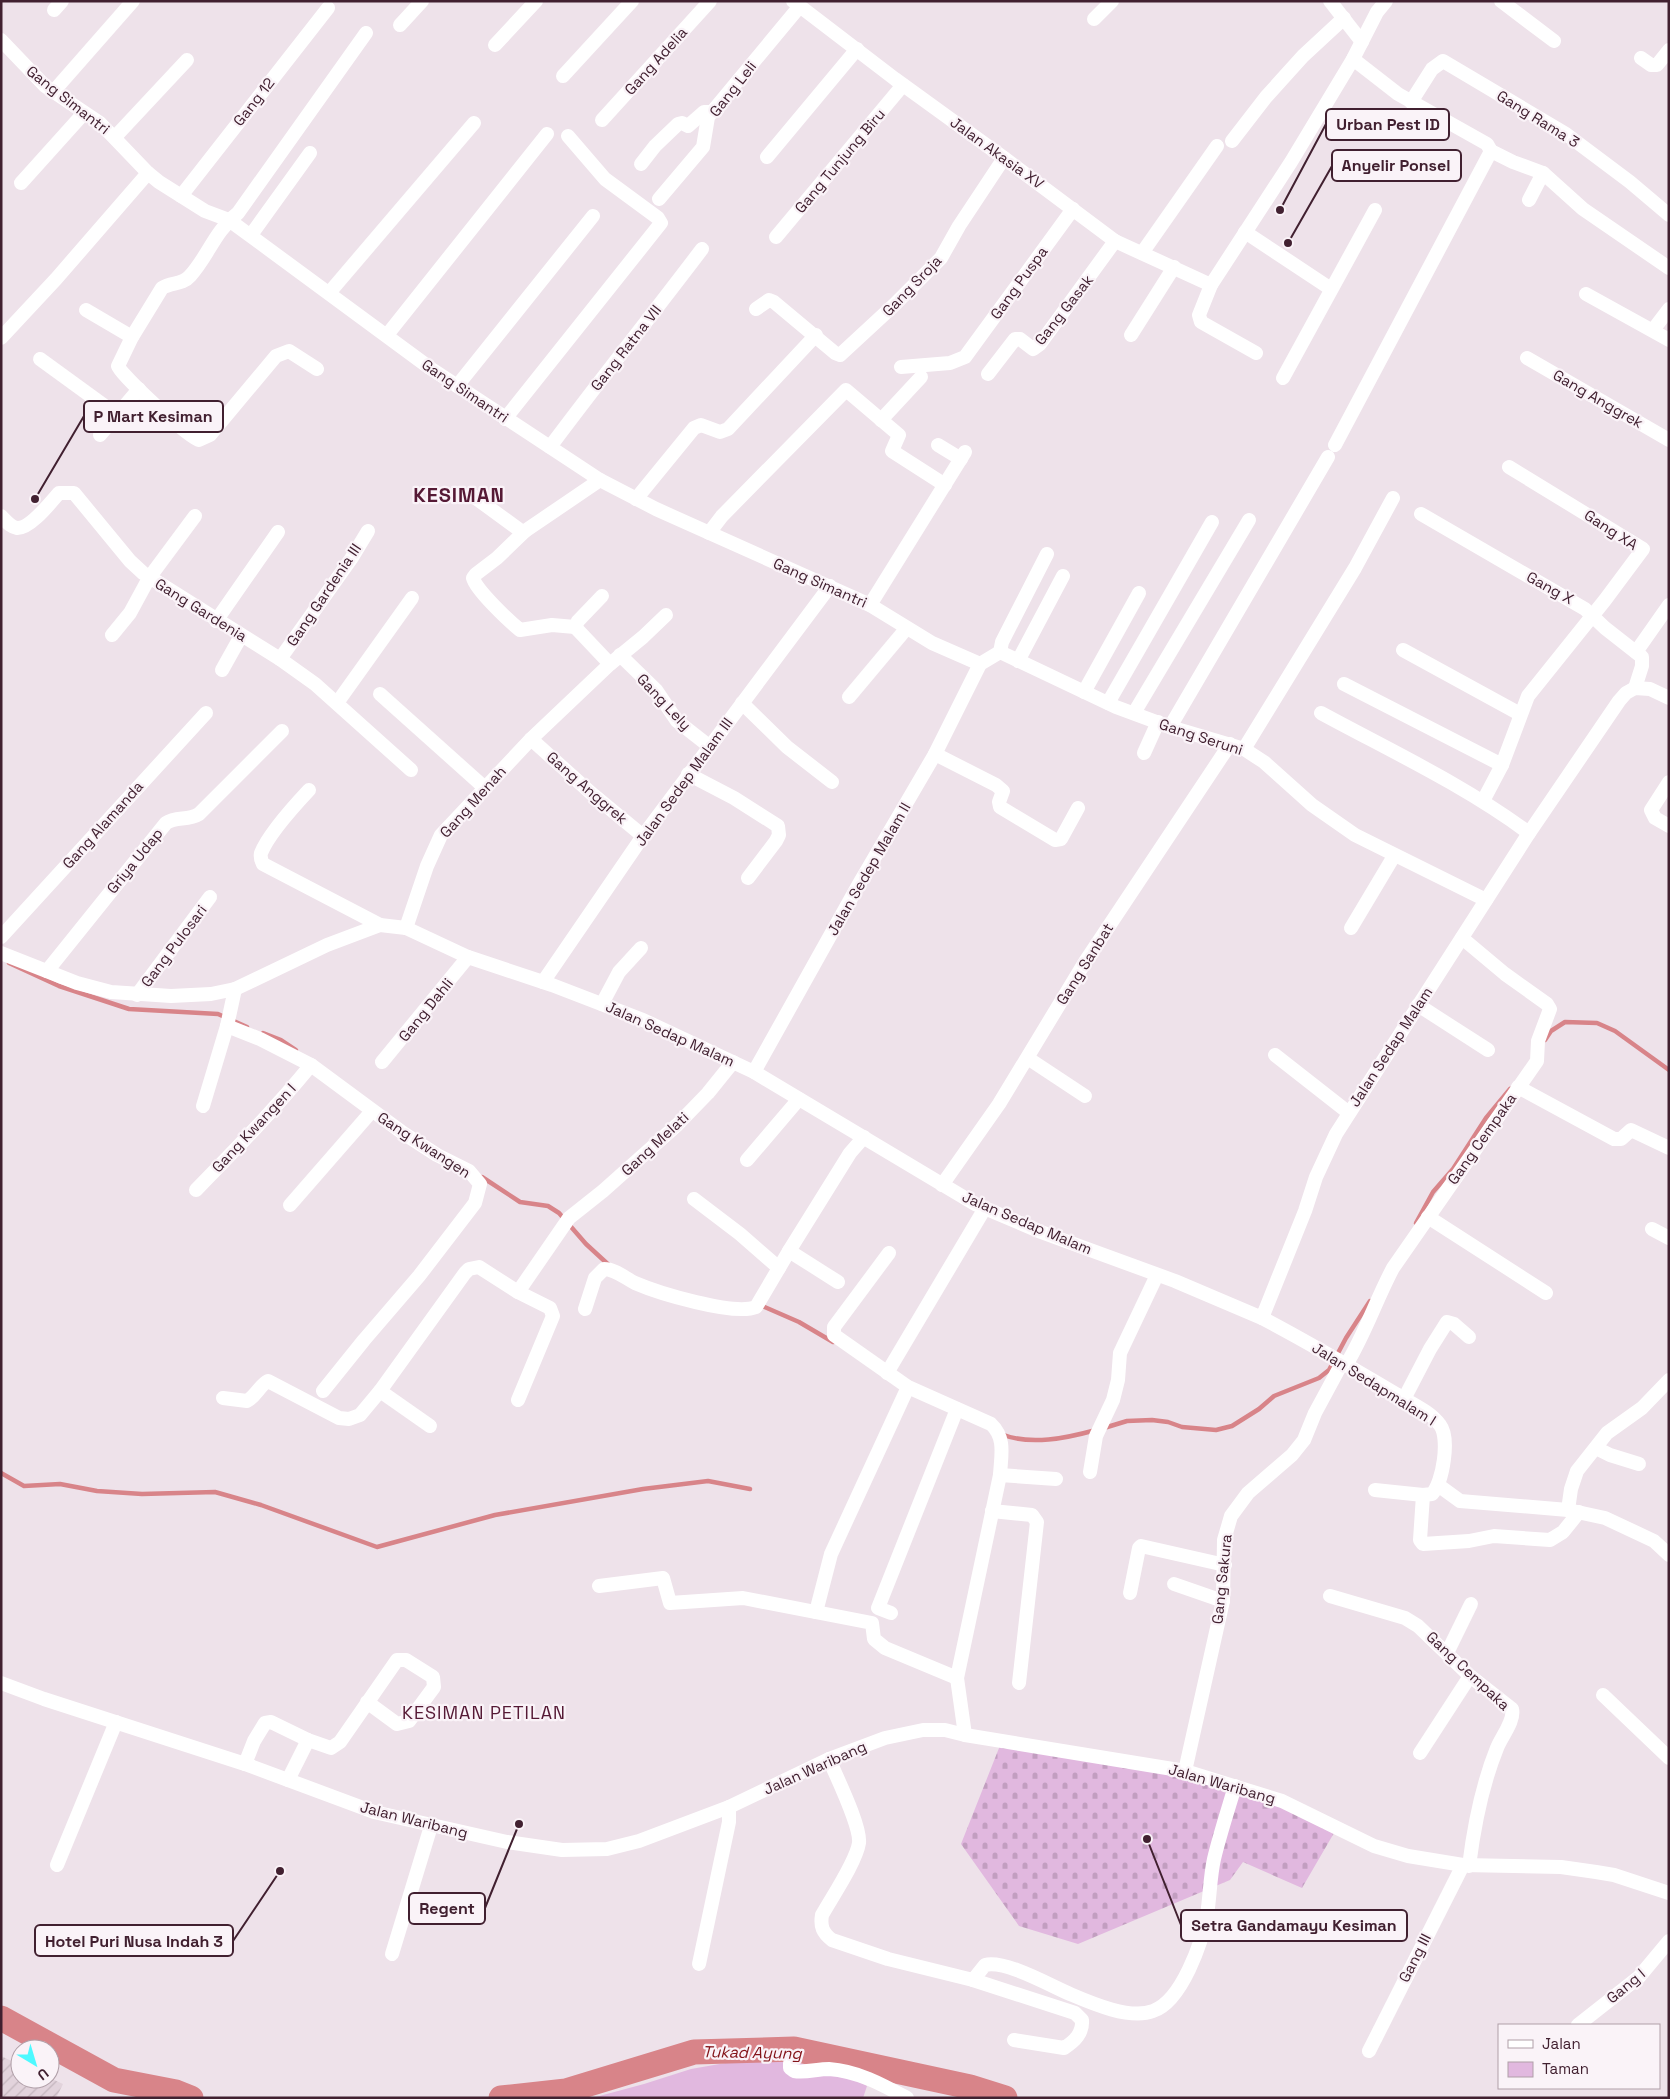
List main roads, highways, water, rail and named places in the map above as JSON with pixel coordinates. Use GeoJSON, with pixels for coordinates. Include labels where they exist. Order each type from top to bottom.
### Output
{"type":"FeatureCollection","features":[{"type":"Feature","properties":{"kind":"waterway"},"geometry":{"type":"LineString","coordinates":[[9,963],[59,986],[129,1009],[218,1014],[247,1027]]}},
{"type":"Feature","properties":{"kind":"waterway"},"geometry":{"type":"LineString","coordinates":[[1545,1040],[1551,1031],[1565,1022],[1597,1023],[1615,1031],[1669,1070]]}},
{"type":"Feature","properties":{"kind":"waterway"},"geometry":{"type":"LineString","coordinates":[[263,1033],[281,1040],[296,1050]]}},
{"type":"Feature","properties":{"kind":"waterway"},"geometry":{"type":"LineString","coordinates":[[1416,1223],[1433,1192],[1453,1169],[1486,1118],[1510,1089]]}},
{"type":"Feature","properties":{"kind":"waterway"},"geometry":{"type":"LineString","coordinates":[[482,1177],[520,1202],[548,1206],[559,1213],[586,1244],[611,1267]]}},
{"type":"Feature","properties":{"kind":"waterway"},"geometry":{"type":"LineString","coordinates":[[1104,1428],[1127,1421],[1152,1420],[1168,1422],[1182,1427],[1216,1430],[1232,1426],[1259,1409],[1274,1396],[1319,1378],[1329,1370],[1346,1338],[1370,1301]]}},
{"type":"Feature","properties":{"kind":"waterway"},"geometry":{"type":"LineString","coordinates":[[760,1305],[799,1322],[833,1342]]}},
{"type":"Feature","properties":{"kind":"waterway"},"geometry":{"type":"LineString","coordinates":[[1001,1434],[1024,1440],[1048,1440],[1096,1430]]}},
{"type":"Feature","properties":{"kind":"waterway"},"geometry":{"type":"LineString","coordinates":[[1,1473],[24,1486],[60,1484],[97,1491],[142,1494],[215,1492],[261,1505],[377,1547],[495,1515],[643,1489],[708,1481],[750,1489]]}},
{"type":"Feature","properties":{"kind":"waterway","name":"Tukad Ayung"},"geometry":{"type":"LineString","coordinates":[[1,2018],[114,2080],[176,2092],[191,2098]]}},
{"type":"Feature","properties":{"kind":"waterway","name":"Tukad Ayung"},"geometry":{"type":"LineString","coordinates":[[501,2098],[566,2091],[694,2052],[794,2049],[970,2087],[1005,2098]]}},
{"type":"Feature","properties":{"kind":"place","name":"Urban Pest ID"},"geometry":{"type":"Point","coordinates":[1280,210]}},
{"type":"Feature","properties":{"kind":"place","name":"Anyelir Ponsel"},"geometry":{"type":"Point","coordinates":[1288,243]}},
{"type":"Feature","properties":{"kind":"place","name":"P Mart Kesiman"},"geometry":{"type":"Point","coordinates":[35,499]}},
{"type":"Feature","properties":{"kind":"place","name":"Regent"},"geometry":{"type":"Point","coordinates":[519,1824]}},
{"type":"Feature","properties":{"kind":"place","name":"Setra Gandamayu Kesiman"},"geometry":{"type":"Point","coordinates":[1147,1839]}},
{"type":"Feature","properties":{"kind":"place","name":"Hotel Puri Nusa Indah 3"},"geometry":{"type":"Point","coordinates":[280,1871]}},
{"type":"Feature","properties":{"kind":"district","name":"KESIMAN"},"geometry":{"type":"Point","coordinates":[459,495]}},
{"type":"Feature","properties":{"kind":"district","name":"KESIMAN PETILAN"},"geometry":{"type":"Point","coordinates":[484,1713]}}]}
